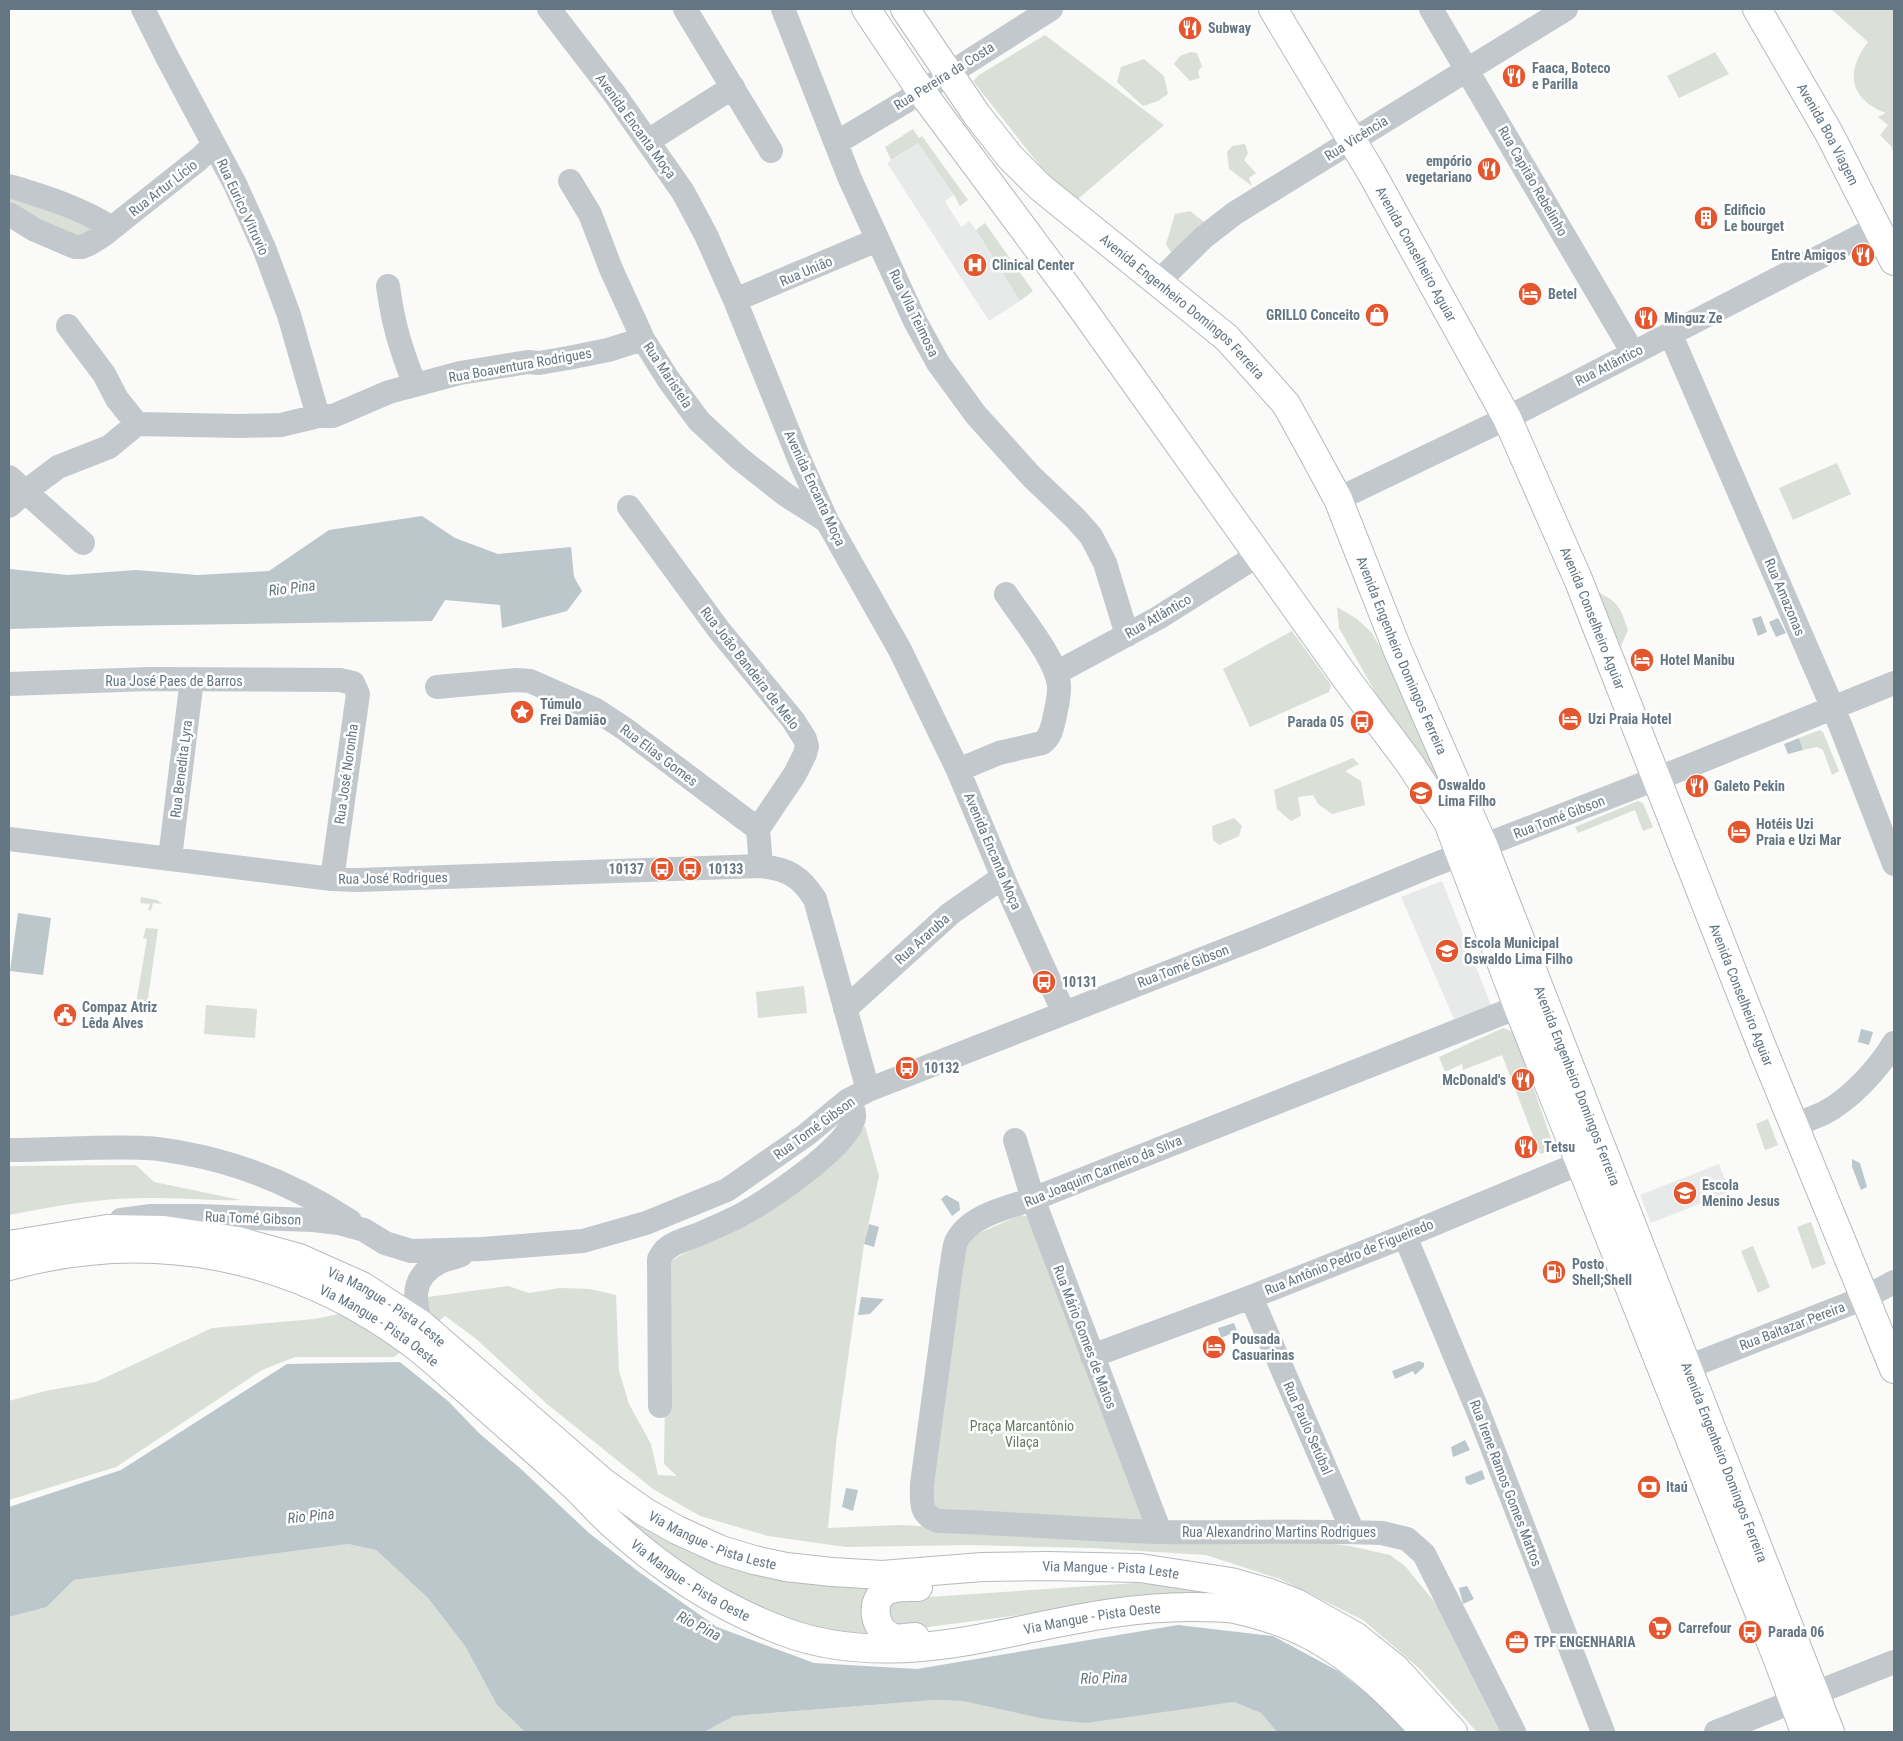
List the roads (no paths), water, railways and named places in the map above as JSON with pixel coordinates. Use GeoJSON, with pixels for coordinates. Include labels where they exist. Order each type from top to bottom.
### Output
{"type":"FeatureCollection","features":[{"type":"Feature","properties":{"kind":"main road","name":"Avenida Engenheiro Domingos Ferreira"},"geometry":{"type":"LineString","coordinates":[[866,9],[921,91],[1072,294],[1434,797],[1448,822],[1472,851],[1518,1007],[1592,1158],[1688,1367],[1804,1699],[1805,1732]]}},
{"type":"Feature","properties":{"kind":"main road","name":"Avenida Engenheiro Domingos Ferreira"},"geometry":{"type":"LineString","coordinates":[[905,9],[977,115],[1010,158],[1040,187],[1227,338],[1286,404],[1338,499],[1398,651],[1472,851],[1592,1158],[1775,1651],[1804,1699],[1830,1732]]}},
{"type":"Feature","properties":{"kind":"main road","name":"Avenida Conselheiro Aguiar"},"geometry":{"type":"LineString","coordinates":[[1273,9],[1371,172],[1507,418],[1578,579],[1764,1052],[1894,1369]]}},
{"type":"Feature","properties":{"kind":"main road","name":"Avenida Boa Viagem"},"geometry":{"type":"LineString","coordinates":[[1757,9],[1829,133],[1894,261]]}},
{"type":"Feature","properties":{"kind":"main road","name":"Via Mangue - Pista Leste"},"geometry":{"type":"LineString","coordinates":[[15,1243],[107,1229],[164,1230],[238,1240],[299,1258],[362,1286],[604,1483],[645,1512],[677,1530],[721,1550],[786,1568],[882,1575],[982,1568],[1047,1566],[1148,1569],[1231,1582],[1270,1593],[1296,1603],[1355,1636],[1396,1669],[1453,1732]]}},
{"type":"Feature","properties":{"kind":"main road","name":"Via Mangue - Pista Oeste"},"geometry":{"type":"LineString","coordinates":[[9,1266],[34,1259],[112,1248],[158,1248],[204,1253],[261,1266],[324,1290],[390,1328],[431,1341],[609,1521],[643,1550],[687,1583],[719,1603],[753,1620],[790,1634],[846,1646],[910,1649],[965,1642],[1120,1612],[1161,1607],[1232,1609],[1273,1620],[1318,1640],[1356,1666],[1399,1703],[1426,1732]]}},
{"type":"Feature","properties":{"kind":"main road"},"geometry":{"type":"LineString","coordinates":[[1019,1631],[894,1638],[886,1634],[879,1626],[876,1618],[877,1603],[884,1593],[895,1588],[1076,1576],[1148,1569]]}},
{"type":"Feature","properties":{"kind":"street","name":"Avenida Encanta Moça"},"geometry":{"type":"LineString","coordinates":[[549,9],[613,92],[683,192],[706,235],[827,521],[900,650],[958,770],[1003,877],[1064,1013]]}},
{"type":"Feature","properties":{"kind":"street"},"geometry":{"type":"LineString","coordinates":[[686,9],[771,151]]}},
{"type":"Feature","properties":{"kind":"street","name":"Rua Vila Teimosa"},"geometry":{"type":"LineString","coordinates":[[783,9],[850,179],[915,321],[938,363],[976,415],[1032,477],[1075,518],[1090,536],[1105,563],[1127,635]]}},
{"type":"Feature","properties":{"kind":"street","name":"Rua Capitão Rebelinho"},"geometry":{"type":"LineString","coordinates":[[1431,9],[1633,353]]}},
{"type":"Feature","properties":{"kind":"street","name":"Rua Vicência"},"geometry":{"type":"LineString","coordinates":[[1158,282],[1204,237],[1235,214],[1566,9]]}},
{"type":"Feature","properties":{"kind":"street","name":"Rua Eurico Vitruvio"},"geometry":{"type":"LineString","coordinates":[[153,12],[166,55],[235,184],[264,248],[288,315],[318,416]]}},
{"type":"Feature","properties":{"kind":"street","name":"Rua Pereira da Costa"},"geometry":{"type":"LineString","coordinates":[[836,143],[921,91],[1040,12]]}},
{"type":"Feature","properties":{"kind":"street"},"geometry":{"type":"LineString","coordinates":[[648,142],[733,87]]}},
{"type":"Feature","properties":{"kind":"street","name":"Rua Artur Lício"},"geometry":{"type":"LineString","coordinates":[[9,214],[35,230],[75,247],[82,247],[112,228],[182,174],[213,146]]}},
{"type":"Feature","properties":{"kind":"street","name":"Rua Maristela"},"geometry":{"type":"LineString","coordinates":[[570,181],[590,214],[611,269],[642,338],[668,379],[700,421],[739,458],[786,495],[827,521]]}},
{"type":"Feature","properties":{"kind":"street"},"geometry":{"type":"LineString","coordinates":[[9,186],[68,204],[112,228]]}},
{"type":"Feature","properties":{"kind":"street","name":"Rua Atlântico"},"geometry":{"type":"LineString","coordinates":[[1338,499],[1507,418],[1878,227]]}},
{"type":"Feature","properties":{"kind":"street","name":"Rua União"},"geometry":{"type":"LineString","coordinates":[[735,300],[878,240]]}},
{"type":"Feature","properties":{"kind":"street"},"geometry":{"type":"LineString","coordinates":[[388,286],[392,318],[402,353],[415,385]]}},
{"type":"Feature","properties":{"kind":"street"},"geometry":{"type":"LineString","coordinates":[[68,326],[104,374],[117,399],[137,424],[109,447],[58,467],[14,491],[83,543]]}},
{"type":"Feature","properties":{"kind":"street","name":"Rua Amazonas"},"geometry":{"type":"LineString","coordinates":[[1670,333],[1833,709],[1894,864]]}},
{"type":"Feature","properties":{"kind":"street","name":"Rua Boaventura Rodrigues"},"geometry":{"type":"LineString","coordinates":[[137,424],[281,425],[318,416],[333,416],[389,392],[460,373],[528,362],[539,363],[608,350],[642,338]]}},
{"type":"Feature","properties":{"kind":"street","name":"Rua João Bandeira de Melo"},"geometry":{"type":"LineString","coordinates":[[629,507],[720,630],[793,720],[805,739],[807,746],[805,754],[795,774],[758,829]]}},
{"type":"Feature","properties":{"kind":"street","name":"Rua Atlântico"},"geometry":{"type":"LineString","coordinates":[[1056,673],[1158,618],[1258,555]]}},
{"type":"Feature","properties":{"kind":"street"},"geometry":{"type":"LineString","coordinates":[[958,770],[999,753],[1047,740],[1053,723],[1059,686],[1056,673],[1044,651],[1006,594]]}},
{"type":"Feature","properties":{"kind":"street","name":"Rua José Paes de Barros"},"geometry":{"type":"LineString","coordinates":[[9,684],[192,679],[340,680]]}},
{"type":"Feature","properties":{"kind":"street","name":"Rua Benedita Lyra"},"geometry":{"type":"LineString","coordinates":[[170,858],[192,679]]}},
{"type":"Feature","properties":{"kind":"street","name":"Rua José Noronha"},"geometry":{"type":"LineString","coordinates":[[332,879],[358,694],[353,683],[340,680]]}},
{"type":"Feature","properties":{"kind":"street","name":"Rua Elias Gomes"},"geometry":{"type":"LineString","coordinates":[[437,687],[516,680],[530,681],[596,710],[625,729],[758,829]]}},
{"type":"Feature","properties":{"kind":"street","name":"Rua Tomé Gibson"},"geometry":{"type":"LineString","coordinates":[[15,1243],[91,1224],[151,1216],[313,1220],[364,1230],[385,1243],[411,1251],[583,1241],[646,1223],[727,1190],[806,1135],[847,1101],[868,1090],[1656,780],[1894,684]]}},
{"type":"Feature","properties":{"kind":"street"},"geometry":{"type":"LineString","coordinates":[[758,829],[770,867],[804,882],[815,899],[868,1090]]}},
{"type":"Feature","properties":{"kind":"street","name":"Rua José Rodrigues"},"geometry":{"type":"LineString","coordinates":[[9,839],[332,879],[421,879],[770,867]]}},
{"type":"Feature","properties":{"kind":"street","name":"Rua Araruba"},"geometry":{"type":"LineString","coordinates":[[846,1008],[951,913],[1003,877]]}},
{"type":"Feature","properties":{"kind":"street","name":"Rua Joaquim Carneiro da Silva"},"geometry":{"type":"LineString","coordinates":[[928,1518],[922,1507],[922,1484],[956,1242],[970,1224],[1518,1007]]}},
{"type":"Feature","properties":{"kind":"street"},"geometry":{"type":"LineString","coordinates":[[1795,1125],[1825,1112],[1844,1100],[1860,1085],[1894,1043]]}},
{"type":"Feature","properties":{"kind":"street"},"geometry":{"type":"LineString","coordinates":[[660,1406],[659,1259],[664,1250],[738,1216],[772,1196],[809,1168],[833,1148],[848,1130],[854,1118],[853,1108],[847,1101]]}},
{"type":"Feature","properties":{"kind":"street","name":"Rua Mário Gomes de Matos"},"geometry":{"type":"LineString","coordinates":[[1015,1140],[1033,1200],[1160,1532]]}},
{"type":"Feature","properties":{"kind":"street"},"geometry":{"type":"LineString","coordinates":[[9,1150],[147,1148],[201,1156],[237,1165],[267,1176],[306,1194],[364,1230]]}},
{"type":"Feature","properties":{"kind":"street","name":"Rua Antônio Pedro de Figueiredo"},"geometry":{"type":"LineString","coordinates":[[1092,1356],[1251,1297],[1592,1158]]}},
{"type":"Feature","properties":{"kind":"street","name":"Rua Irene Ramos Gomes Mattos"},"geometry":{"type":"LineString","coordinates":[[1404,1236],[1478,1411],[1603,1732]]}},
{"type":"Feature","properties":{"kind":"street","name":"Rua Tomé Gibson"},"geometry":{"type":"LineString","coordinates":[[431,1341],[417,1312],[415,1296],[418,1283],[425,1273],[438,1263],[482,1248]]}},
{"type":"Feature","properties":{"kind":"street","name":"Rua Baltazar Pereira"},"geometry":{"type":"LineString","coordinates":[[1688,1367],[1864,1298],[1894,1283]]}},
{"type":"Feature","properties":{"kind":"street","name":"Rua Paulo Setúbal"},"geometry":{"type":"LineString","coordinates":[[1251,1297],[1353,1532]]}},
{"type":"Feature","properties":{"kind":"street","name":"Rua Alexandrino Martins Rodrigues"},"geometry":{"type":"LineString","coordinates":[[928,1518],[938,1521],[1002,1522],[1086,1529],[1160,1532],[1382,1533],[1407,1539],[1424,1554],[1514,1732]]}},
{"type":"Feature","properties":{"kind":"street"},"geometry":{"type":"LineString","coordinates":[[1716,1732],[1894,1662]]}},
{"type":"Feature","properties":{"kind":"water","name":"Rio Pina"},"geometry":{"type":"Polygon","coordinates":[[[422,516],[455,538],[498,554],[571,547],[574,577],[582,591],[567,611],[502,628],[500,605],[445,600],[432,621],[9,629],[9,569],[68,575],[136,570],[197,575],[269,571],[329,530],[422,516]]]}},
{"type":"Feature","properties":{"kind":"water"},"geometry":{"type":"Polygon","coordinates":[[[1761,616],[1767,632],[1758,636],[1752,619],[1761,616]]]}},
{"type":"Feature","properties":{"kind":"water"},"geometry":{"type":"Polygon","coordinates":[[[1778,618],[1786,633],[1776,637],[1769,622],[1778,618]]]}},
{"type":"Feature","properties":{"kind":"water"},"geometry":{"type":"Polygon","coordinates":[[[1799,738],[1803,750],[1788,754],[1784,744],[1799,738]]]}},
{"type":"Feature","properties":{"kind":"water"},"geometry":{"type":"Polygon","coordinates":[[[18,913],[51,918],[43,975],[10,971],[18,913]]]}},
{"type":"Feature","properties":{"kind":"water"},"geometry":{"type":"Polygon","coordinates":[[[1861,1029],[1873,1032],[1869,1045],[1858,1042],[1861,1029]]]}},
{"type":"Feature","properties":{"kind":"water"},"geometry":{"type":"Polygon","coordinates":[[[1852,1159],[1860,1163],[1867,1187],[1861,1190],[1852,1167],[1852,1159]]]}},
{"type":"Feature","properties":{"kind":"water"},"geometry":{"type":"Polygon","coordinates":[[[946,1195],[959,1202],[960,1210],[952,1216],[941,1199],[946,1195]]]}},
{"type":"Feature","properties":{"kind":"water"},"geometry":{"type":"Polygon","coordinates":[[[869,1224],[879,1227],[874,1247],[864,1244],[869,1224]]]}},
{"type":"Feature","properties":{"kind":"water"},"geometry":{"type":"Polygon","coordinates":[[[861,1297],[884,1299],[870,1314],[858,1315],[861,1297]]]}},
{"type":"Feature","properties":{"kind":"water"},"geometry":{"type":"Polygon","coordinates":[[[1234,1323],[1237,1331],[1221,1338],[1218,1328],[1234,1323]]]}},
{"type":"Feature","properties":{"kind":"water"},"geometry":{"type":"Polygon","coordinates":[[[1419,1361],[1424,1363],[1424,1367],[1415,1375],[1413,1371],[1395,1379],[1392,1371],[1419,1361]]]}},
{"type":"Feature","properties":{"kind":"water","name":"Rio Pina"},"geometry":{"type":"Polygon","coordinates":[[[400,1362],[448,1401],[480,1434],[521,1469],[589,1533],[639,1572],[717,1627],[814,1663],[917,1669],[1178,1625],[1273,1636],[1338,1671],[1380,1704],[1405,1732],[1277,1732],[1261,1713],[1234,1702],[1086,1723],[1045,1719],[963,1701],[935,1700],[734,1716],[704,1732],[525,1732],[497,1705],[465,1646],[428,1598],[376,1550],[348,1544],[74,1580],[47,1607],[9,1617],[9,1507],[121,1470],[287,1364],[400,1362]]]}},
{"type":"Feature","properties":{"kind":"water"},"geometry":{"type":"Polygon","coordinates":[[[1465,1440],[1470,1450],[1453,1457],[1451,1447],[1465,1440]]]}},
{"type":"Feature","properties":{"kind":"water"},"geometry":{"type":"Polygon","coordinates":[[[1482,1470],[1485,1479],[1470,1485],[1466,1483],[1465,1477],[1482,1470]]]}},
{"type":"Feature","properties":{"kind":"water"},"geometry":{"type":"Polygon","coordinates":[[[846,1488],[858,1490],[853,1511],[842,1507],[846,1488]]]}},
{"type":"Feature","properties":{"kind":"water"},"geometry":{"type":"Polygon","coordinates":[[[1467,1586],[1474,1599],[1463,1604],[1459,1588],[1467,1586]]]}},
{"type":"Feature","properties":{"kind":"place","name":"Subway"},"geometry":{"type":"Point","coordinates":[1190,28]}},
{"type":"Feature","properties":{"kind":"place","name":"Faaca, Boteco e Parilla"},"geometry":{"type":"Point","coordinates":[1514,76]}},
{"type":"Feature","properties":{"kind":"place","name":"empório vegetariano"},"geometry":{"type":"Point","coordinates":[1489,169]}},
{"type":"Feature","properties":{"kind":"place","name":"Edificio Le bourget"},"geometry":{"type":"Point","coordinates":[1706,218]}},
{"type":"Feature","properties":{"kind":"place","name":"Entre Amigos"},"geometry":{"type":"Point","coordinates":[1863,255]}},
{"type":"Feature","properties":{"kind":"place","name":"Clinical Center"},"geometry":{"type":"Point","coordinates":[975,265]}},
{"type":"Feature","properties":{"kind":"place","name":"Betel"},"geometry":{"type":"Point","coordinates":[1530,294]}},
{"type":"Feature","properties":{"kind":"place","name":"GRILLO Conceito"},"geometry":{"type":"Point","coordinates":[1377,315]}},
{"type":"Feature","properties":{"kind":"place","name":"Minguz Ze"},"geometry":{"type":"Point","coordinates":[1646,318]}},
{"type":"Feature","properties":{"kind":"place","name":"Hotel Manibu"},"geometry":{"type":"Point","coordinates":[1642,660]}},
{"type":"Feature","properties":{"kind":"place","name":"Túmulo Frei Damião"},"geometry":{"type":"Point","coordinates":[522,712]}},
{"type":"Feature","properties":{"kind":"place","name":"Uzi Praia Hotel"},"geometry":{"type":"Point","coordinates":[1570,719]}},
{"type":"Feature","properties":{"kind":"place","name":"Parada 05"},"geometry":{"type":"Point","coordinates":[1362,722]}},
{"type":"Feature","properties":{"kind":"place","name":"Galeto Pekin"},"geometry":{"type":"Point","coordinates":[1697,786]}},
{"type":"Feature","properties":{"kind":"place","name":"Oswaldo Lima Filho"},"geometry":{"type":"Point","coordinates":[1421,793]}},
{"type":"Feature","properties":{"kind":"place","name":"Hotéis Uzi Praia e Uzi Mar"},"geometry":{"type":"Point","coordinates":[1739,832]}},
{"type":"Feature","properties":{"kind":"place","name":"10137"},"geometry":{"type":"Point","coordinates":[662,869]}},
{"type":"Feature","properties":{"kind":"place","name":"10133"},"geometry":{"type":"Point","coordinates":[690,869]}},
{"type":"Feature","properties":{"kind":"place","name":"Escola Municipal Oswaldo Lima Filho"},"geometry":{"type":"Point","coordinates":[1447,951]}},
{"type":"Feature","properties":{"kind":"place","name":"10131"},"geometry":{"type":"Point","coordinates":[1044,982]}},
{"type":"Feature","properties":{"kind":"place","name":"Compaz Atriz Lêda Alves"},"geometry":{"type":"Point","coordinates":[65,1015]}},
{"type":"Feature","properties":{"kind":"place","name":"10132"},"geometry":{"type":"Point","coordinates":[907,1068]}},
{"type":"Feature","properties":{"kind":"place","name":"McDonald's"},"geometry":{"type":"Point","coordinates":[1523,1080]}},
{"type":"Feature","properties":{"kind":"place","name":"Tetsu"},"geometry":{"type":"Point","coordinates":[1526,1147]}},
{"type":"Feature","properties":{"kind":"place","name":"Escola Menino Jesus"},"geometry":{"type":"Point","coordinates":[1685,1193]}},
{"type":"Feature","properties":{"kind":"place","name":"Posto Shell;Shell"},"geometry":{"type":"Point","coordinates":[1554,1272]}},
{"type":"Feature","properties":{"kind":"place","name":"Pousada Casuarinas"},"geometry":{"type":"Point","coordinates":[1214,1347]}},
{"type":"Feature","properties":{"kind":"place","name":"Itaú"},"geometry":{"type":"Point","coordinates":[1649,1487]}},
{"type":"Feature","properties":{"kind":"place","name":"Carrefour"},"geometry":{"type":"Point","coordinates":[1660,1628]}},
{"type":"Feature","properties":{"kind":"place","name":"Parada 06"},"geometry":{"type":"Point","coordinates":[1750,1632]}},
{"type":"Feature","properties":{"kind":"place","name":"TPF ENGENHARIA"},"geometry":{"type":"Point","coordinates":[1517,1642]}},
{"type":"Feature","properties":{"kind":"park label","name":"Praça Marcantônio Vilaça"},"geometry":{"type":"Point","coordinates":[1022,1434]}}]}
